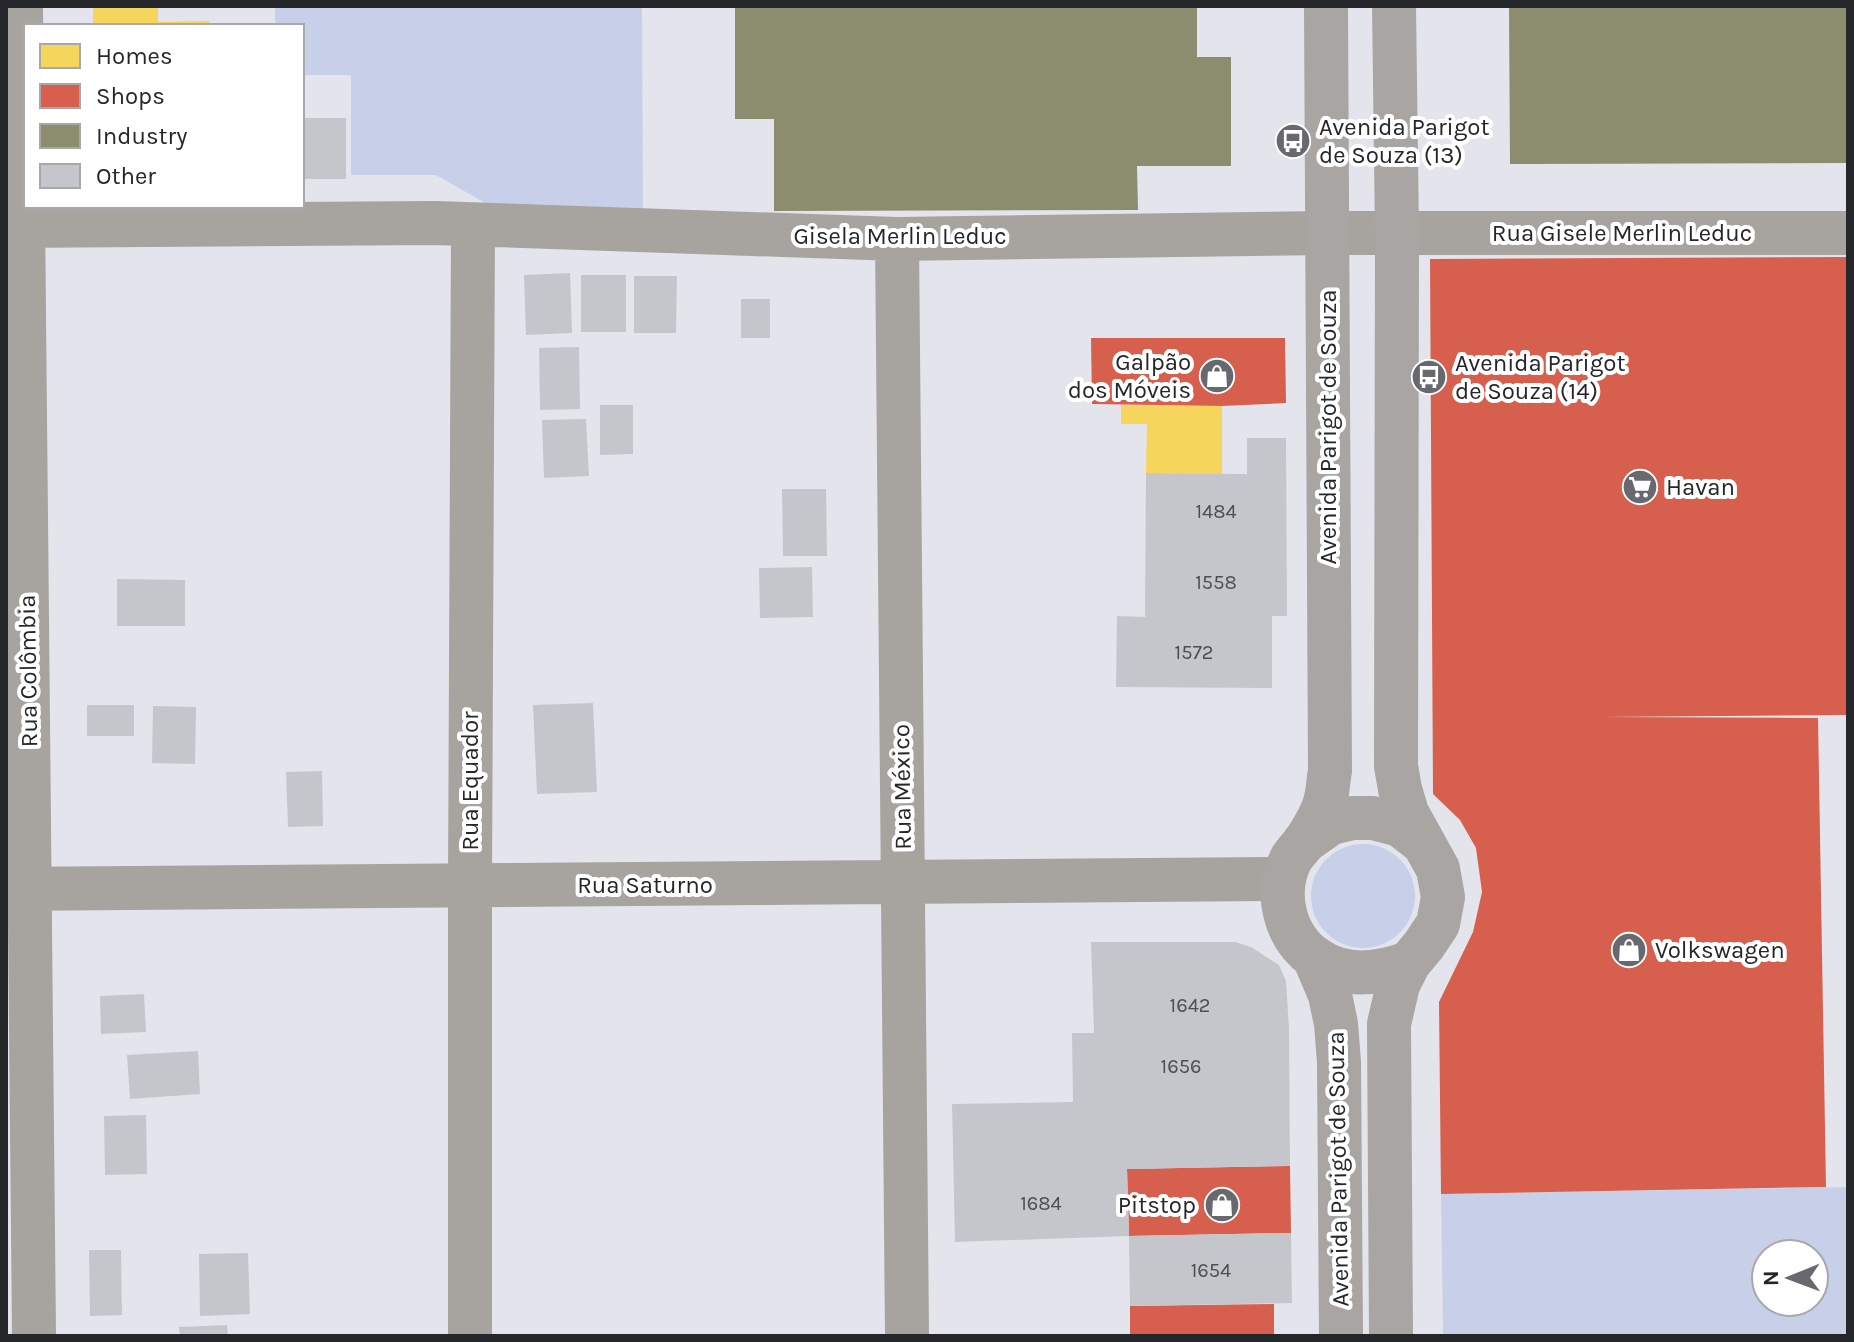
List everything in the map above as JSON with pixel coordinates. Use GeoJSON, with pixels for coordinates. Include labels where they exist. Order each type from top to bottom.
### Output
{"type":"FeatureCollection","features":[{"type":"Feature","properties":{"kind":"main road","name":"Avenida Parigot de Souza"},"geometry":{"type":"LineString","coordinates":[[1326,6],[1330,771],[1325,802],[1290,876],[1288,925],[1301,946],[1330,967],[1354,973],[1376,973],[1409,963]]}},
{"type":"Feature","properties":{"kind":"main road"},"geometry":{"type":"LineString","coordinates":[[1391,1336],[1389,1024],[1398,985],[1409,963],[1438,924],[1443,897],[1438,869],[1407,813],[1396,766],[1397,233],[1394,6]]}},
{"type":"Feature","properties":{"kind":"main road"},"geometry":{"type":"LineString","coordinates":[[1290,876],[1331,823],[1352,818],[1373,818],[1400,825],[1422,842]]}},
{"type":"Feature","properties":{"kind":"main road","name":"Avenida Parigot de Souza"},"geometry":{"type":"LineString","coordinates":[[1314,957],[1330,995],[1339,1062],[1341,1336]]}},
{"type":"Feature","properties":{"kind":"street","name":"Rua Colômbia"},"geometry":{"type":"LineString","coordinates":[[21,6],[15,226],[18,905],[34,1336]]}},
{"type":"Feature","properties":{"kind":"street","name":"Gisela Merlin Leduc"},"geometry":{"type":"LineString","coordinates":[[15,226],[420,223],[897,239],[1397,233]]}},
{"type":"Feature","properties":{"kind":"street","name":"Rua Equador"},"geometry":{"type":"LineString","coordinates":[[470,1336],[473,225]]}},
{"type":"Feature","properties":{"kind":"street","name":"Rua Gisele Merlin Leduc"},"geometry":{"type":"LineString","coordinates":[[1397,233],[1848,233]]}},
{"type":"Feature","properties":{"kind":"street","name":"Rua México"},"geometry":{"type":"LineString","coordinates":[[897,239],[907,1336]]}},
{"type":"Feature","properties":{"kind":"street","name":"Rua Saturno"},"geometry":{"type":"LineString","coordinates":[[18,905],[903,897],[1290,876]]}},
{"type":"Feature","properties":{"kind":"shaded area"},"geometry":{"type":"Polygon","coordinates":[[[275,6],[642,6],[643,215],[508,216],[436,175],[351,175],[351,75],[304,75],[304,24],[275,24],[275,6]]]}},
{"type":"Feature","properties":{"kind":"shaded area"},"geometry":{"type":"Polygon","coordinates":[[[1363,844],[1383,848],[1400,859],[1411,876],[1415,896],[1411,916],[1400,933],[1383,944],[1363,948],[1343,944],[1326,933],[1315,916],[1311,896],[1315,876],[1326,859],[1343,848],[1363,844]]]}},
{"type":"Feature","properties":{"kind":"shaded area"},"geometry":{"type":"Polygon","coordinates":[[[1848,1187],[1848,1336],[1443,1336],[1441,1194],[1848,1187]]]}},
{"type":"Feature","properties":{"kind":"building: Homes"},"geometry":{"type":"Polygon","coordinates":[[[93,6],[158,6],[158,22],[209,21],[209,24],[93,24],[93,6]]]}},
{"type":"Feature","properties":{"kind":"building: Homes"},"geometry":{"type":"Polygon","coordinates":[[[1121,405],[1222,406],[1222,474],[1146,473],[1147,424],[1121,424],[1121,405]]]}},
{"type":"Feature","properties":{"kind":"building: Shops"},"geometry":{"type":"Polygon","coordinates":[[[1848,257],[1848,715],[1601,717],[1818,718],[1826,1187],[1441,1194],[1439,1002],[1473,932],[1482,892],[1476,848],[1460,820],[1433,794],[1430,259],[1848,257]]]}},
{"type":"Feature","properties":{"kind":"building: Shops"},"geometry":{"type":"Polygon","coordinates":[[[1091,338],[1285,338],[1286,403],[1222,406],[1092,404],[1091,338]]]}},
{"type":"Feature","properties":{"kind":"building: Shops"},"geometry":{"type":"Polygon","coordinates":[[[1290,1166],[1291,1233],[1129,1236],[1127,1169],[1290,1166]]]}},
{"type":"Feature","properties":{"kind":"building: Shops"},"geometry":{"type":"Polygon","coordinates":[[[1274,1304],[1274,1336],[1130,1336],[1130,1306],[1274,1304]]]}},
{"type":"Feature","properties":{"kind":"building: Industry"},"geometry":{"type":"Polygon","coordinates":[[[735,6],[1197,6],[1197,57],[1231,57],[1231,166],[1137,166],[1138,210],[774,211],[774,119],[735,119],[735,6]]]}},
{"type":"Feature","properties":{"kind":"building: Industry"},"geometry":{"type":"Polygon","coordinates":[[[1509,6],[1848,6],[1848,163],[1510,164],[1509,6]]]}},
{"type":"Feature","properties":{"kind":"building: Other"},"geometry":{"type":"Polygon","coordinates":[[[304,118],[346,118],[346,179],[304,179],[304,118]]]}},
{"type":"Feature","properties":{"kind":"building: Other"},"geometry":{"type":"Polygon","coordinates":[[[570,273],[572,333],[526,335],[524,275],[570,273]]]}},
{"type":"Feature","properties":{"kind":"building: Other"},"geometry":{"type":"Polygon","coordinates":[[[581,275],[626,275],[626,332],[581,332],[581,275]]]}},
{"type":"Feature","properties":{"kind":"building: Other"},"geometry":{"type":"Polygon","coordinates":[[[634,276],[677,276],[676,333],[634,333],[634,276]]]}},
{"type":"Feature","properties":{"kind":"building: Other"},"geometry":{"type":"Polygon","coordinates":[[[741,299],[770,299],[770,338],[741,338],[741,299]]]}},
{"type":"Feature","properties":{"kind":"building: Other"},"geometry":{"type":"Polygon","coordinates":[[[579,347],[580,409],[540,410],[539,348],[579,347]]]}},
{"type":"Feature","properties":{"kind":"building: Other"},"geometry":{"type":"Polygon","coordinates":[[[600,405],[633,405],[633,454],[600,455],[600,405]]]}},
{"type":"Feature","properties":{"kind":"building: Other"},"geometry":{"type":"Polygon","coordinates":[[[586,419],[589,476],[544,478],[542,420],[586,419]]]}},
{"type":"Feature","properties":{"kind":"building: Other"},"geometry":{"type":"Polygon","coordinates":[[[1247,438],[1286,438],[1287,616],[1272,616],[1272,688],[1116,687],[1117,616],[1145,617],[1146,473],[1247,474],[1247,438]]]}},
{"type":"Feature","properties":{"kind":"building: Other"},"geometry":{"type":"Polygon","coordinates":[[[782,489],[826,489],[827,556],[783,556],[782,489]]]}},
{"type":"Feature","properties":{"kind":"building: Other"},"geometry":{"type":"Polygon","coordinates":[[[812,567],[813,617],[760,618],[759,568],[812,567]]]}},
{"type":"Feature","properties":{"kind":"building: Other"},"geometry":{"type":"Polygon","coordinates":[[[117,579],[185,580],[185,626],[117,626],[117,579]]]}},
{"type":"Feature","properties":{"kind":"building: Other"},"geometry":{"type":"Polygon","coordinates":[[[593,703],[597,792],[537,794],[533,705],[593,703]]]}},
{"type":"Feature","properties":{"kind":"building: Other"},"geometry":{"type":"Polygon","coordinates":[[[87,705],[134,705],[134,736],[87,736],[87,705]]]}},
{"type":"Feature","properties":{"kind":"building: Other"},"geometry":{"type":"Polygon","coordinates":[[[153,706],[196,707],[195,764],[152,763],[153,706]]]}},
{"type":"Feature","properties":{"kind":"building: Other"},"geometry":{"type":"Polygon","coordinates":[[[322,771],[323,826],[288,827],[286,772],[322,771]]]}},
{"type":"Feature","properties":{"kind":"building: Other"},"geometry":{"type":"Polygon","coordinates":[[[1091,942],[1235,942],[1251,947],[1279,965],[1286,981],[1289,1029],[1290,1166],[1127,1169],[1129,1236],[955,1242],[952,1104],[1073,1102],[1072,1033],[1094,1033],[1091,942]]]}},
{"type":"Feature","properties":{"kind":"building: Other"},"geometry":{"type":"Polygon","coordinates":[[[144,994],[146,1032],[101,1034],[100,996],[144,994]]]}},
{"type":"Feature","properties":{"kind":"building: Other"},"geometry":{"type":"Polygon","coordinates":[[[198,1051],[200,1094],[130,1099],[127,1055],[198,1051]]]}},
{"type":"Feature","properties":{"kind":"building: Other"},"geometry":{"type":"Polygon","coordinates":[[[146,1115],[147,1174],[105,1175],[104,1116],[146,1115]]]}},
{"type":"Feature","properties":{"kind":"building: Other"},"geometry":{"type":"Polygon","coordinates":[[[1291,1233],[1292,1303],[1130,1306],[1129,1236],[1291,1233]]]}},
{"type":"Feature","properties":{"kind":"building: Other"},"geometry":{"type":"Polygon","coordinates":[[[89,1250],[121,1250],[122,1315],[90,1316],[89,1250]]]}},
{"type":"Feature","properties":{"kind":"building: Other"},"geometry":{"type":"Polygon","coordinates":[[[248,1253],[250,1314],[200,1316],[199,1254],[248,1253]]]}},
{"type":"Feature","properties":{"kind":"building: Other"},"geometry":{"type":"Polygon","coordinates":[[[227,1325],[228,1336],[180,1336],[179,1327],[227,1325]]]}},
{"type":"Feature","properties":{"kind":"place","name":"Avenida Parigot de Souza (13)"},"geometry":{"type":"Point","coordinates":[1293,141]}},
{"type":"Feature","properties":{"kind":"place","name":"Galpão dos Móveis"},"geometry":{"type":"Point","coordinates":[1217,376]}},
{"type":"Feature","properties":{"kind":"place","name":"Avenida Parigot de Souza (14)"},"geometry":{"type":"Point","coordinates":[1429,377]}},
{"type":"Feature","properties":{"kind":"place","name":"Havan"},"geometry":{"type":"Point","coordinates":[1640,487]}},
{"type":"Feature","properties":{"kind":"place","name":"Volkswagen"},"geometry":{"type":"Point","coordinates":[1629,950]}},
{"type":"Feature","properties":{"kind":"place","name":"Pitstop"},"geometry":{"type":"Point","coordinates":[1222,1205]}}]}
